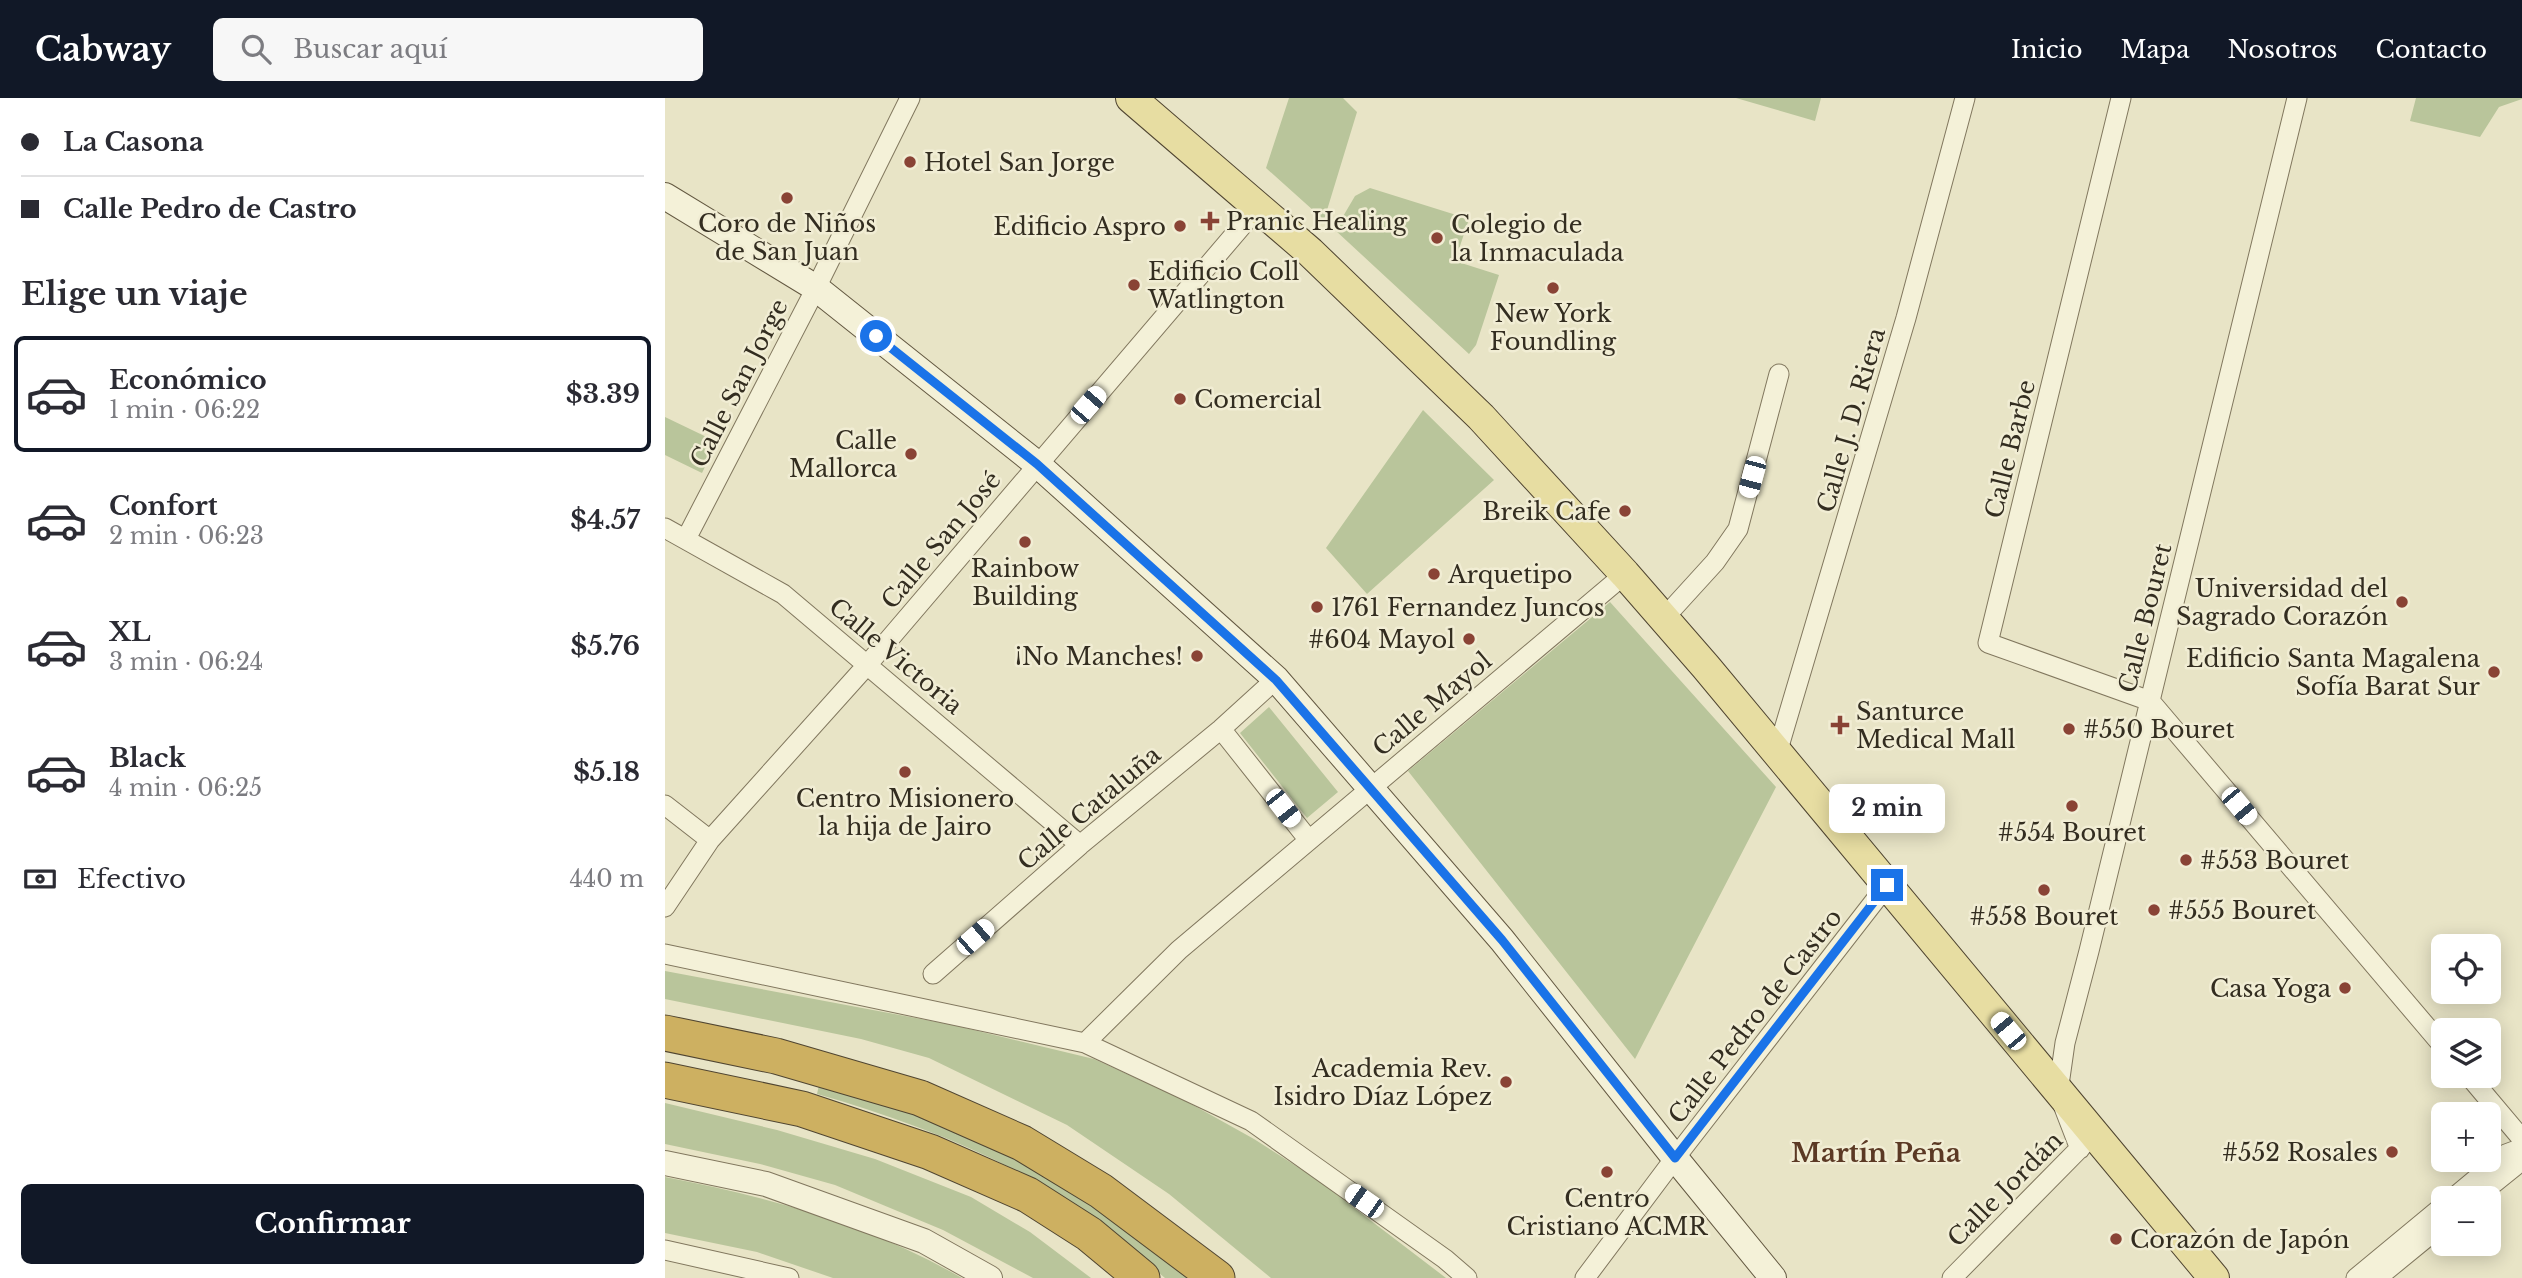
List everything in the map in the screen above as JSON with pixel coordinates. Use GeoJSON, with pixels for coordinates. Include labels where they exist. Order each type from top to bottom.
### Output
{"type":"FeatureCollection","features":[{"type":"Feature","properties":{"kind":"highway"},"geometry":{"type":"LineString","coordinates":[[665,1033],[776,1055],[920,1097],[1022,1143],[1101,1191],[1217,1278]]}},
{"type":"Feature","properties":{"kind":"highway"},"geometry":{"type":"LineString","coordinates":[[665,1080],[801,1109],[930,1152],[1028,1195],[1089,1234],[1142,1278]]}},
{"type":"Feature","properties":{"kind":"main road"},"geometry":{"type":"LineString","coordinates":[[1131,98],[1320,261],[1481,417],[1664,618],[1777,753],[2058,1092],[2086,1142],[2214,1278]]}},
{"type":"Feature","properties":{"kind":"main road"},"geometry":{"type":"LineString","coordinates":[[665,196],[816,288],[1037,464],[1276,680],[1502,940],[1773,1278]]}},
{"type":"Feature","properties":{"kind":"street","name":"Calle San Jorge"},"geometry":{"type":"LineString","coordinates":[[686,539],[816,288],[910,98]]}},
{"type":"Feature","properties":{"kind":"street","name":"Calle J. D. Riera"},"geometry":{"type":"LineString","coordinates":[[1777,753],[1902,332],[1965,98]]}},
{"type":"Feature","properties":{"kind":"street","name":"Calle Barbe"},"geometry":{"type":"LineString","coordinates":[[2121,98],[1988,643],[2151,701]]}},
{"type":"Feature","properties":{"kind":"street","name":"Calle Bouret"},"geometry":{"type":"LineString","coordinates":[[2058,1092],[2064,1043],[2151,701],[2297,98]]}},
{"type":"Feature","properties":{"kind":"street","name":"Calle San José"},"geometry":{"type":"LineString","coordinates":[[665,906],[710,840],[868,664],[1258,207]]}},
{"type":"Feature","properties":{"kind":"street"},"geometry":{"type":"LineString","coordinates":[[1664,618],[1715,562],[1738,529],[1779,374]]}},
{"type":"Feature","properties":{"kind":"street","name":"Calle Victoria"},"geometry":{"type":"LineString","coordinates":[[665,528],[783,594],[1080,845]]}},
{"type":"Feature","properties":{"kind":"street","name":"Calle Mayol"},"geometry":{"type":"LineString","coordinates":[[1085,1043],[1179,950],[1625,574]]}},
{"type":"Feature","properties":{"kind":"street","name":"Calle Cataluña"},"geometry":{"type":"LineString","coordinates":[[933,974],[1080,845],[1276,680]]}},
{"type":"Feature","properties":{"kind":"street"},"geometry":{"type":"LineString","coordinates":[[2151,701],[2431,1032]]}},
{"type":"Feature","properties":{"kind":"street"},"geometry":{"type":"LineString","coordinates":[[1221,729],[1308,839]]}},
{"type":"Feature","properties":{"kind":"street"},"geometry":{"type":"LineString","coordinates":[[665,805],[710,840]]}},
{"type":"Feature","properties":{"kind":"street","name":"Calle Pedro de Castro"},"geometry":{"type":"LineString","coordinates":[[1585,1278],[1887,885]]}},
{"type":"Feature","properties":{"kind":"street"},"geometry":{"type":"LineString","coordinates":[[665,954],[1085,1043],[1251,1121],[1445,1259],[1467,1278]]}},
{"type":"Feature","properties":{"kind":"street"},"geometry":{"type":"LineString","coordinates":[[2479,1088],[2522,1139]]}},
{"type":"Feature","properties":{"kind":"street","name":"Calle Jordán"},"geometry":{"type":"LineString","coordinates":[[1952,1278],[2086,1142]]}},
{"type":"Feature","properties":{"kind":"street"},"geometry":{"type":"LineString","coordinates":[[2468,1186],[2506,1154],[2522,1148]]}},
{"type":"Feature","properties":{"kind":"street"},"geometry":{"type":"LineString","coordinates":[[2490,1186],[2515,1166],[2522,1154]]}},
{"type":"Feature","properties":{"kind":"street"},"geometry":{"type":"LineString","coordinates":[[665,1163],[766,1184],[924,1241],[990,1278]]}},
{"type":"Feature","properties":{"kind":"street"},"geometry":{"type":"LineString","coordinates":[[2356,1278],[2431,1216]]}},
{"type":"Feature","properties":{"kind":"street"},"geometry":{"type":"LineString","coordinates":[[2378,1278],[2431,1234]]}},
{"type":"Feature","properties":{"kind":"street"},"geometry":{"type":"LineString","coordinates":[[665,1250],[789,1278]]}},
{"type":"Feature","properties":{"kind":"green space"},"geometry":{"type":"Polygon","coordinates":[[[1289,98],[1343,98],[1357,112],[1324,220],[1266,168],[1289,98]]]}},
{"type":"Feature","properties":{"kind":"green space"},"geometry":{"type":"Polygon","coordinates":[[[1736,98],[1821,98],[1815,121],[1736,98]]]}},
{"type":"Feature","properties":{"kind":"green space"},"geometry":{"type":"Polygon","coordinates":[[[2416,98],[2522,99],[2499,107],[2480,137],[2410,121],[2416,98]]]}},
{"type":"Feature","properties":{"kind":"green space"},"geometry":{"type":"Polygon","coordinates":[[[1370,188],[1469,219],[1455,261],[1499,275],[1476,345],[1469,354],[1335,230],[1355,196],[1370,188]]]}},
{"type":"Feature","properties":{"kind":"green space"},"geometry":{"type":"Polygon","coordinates":[[[1423,410],[1494,480],[1367,594],[1326,548],[1423,410]]]}},
{"type":"Feature","properties":{"kind":"green space"},"geometry":{"type":"Polygon","coordinates":[[[665,417],[717,442],[702,473],[665,455],[665,417]]]}},
{"type":"Feature","properties":{"kind":"green space"},"geometry":{"type":"Polygon","coordinates":[[[1610,602],[1776,787],[1635,1059],[1408,771],[1610,602]]]}},
{"type":"Feature","properties":{"kind":"green space"},"geometry":{"type":"Polygon","coordinates":[[[1269,707],[1338,792],[1307,818],[1240,733],[1269,707]]]}},
{"type":"Feature","properties":{"kind":"green space"},"geometry":{"type":"Polygon","coordinates":[[[665,971],[953,1025],[1094,1059],[1184,1100],[1254,1139],[1315,1178],[1446,1278],[1271,1278],[1169,1194],[1067,1125],[929,1058],[861,1039],[665,999],[665,971]]]}},
{"type":"Feature","properties":{"kind":"green space"},"geometry":{"type":"Polygon","coordinates":[[[819,1085],[855,1093],[992,1147],[1057,1181],[1196,1278],[1165,1278],[1095,1220],[1050,1189],[937,1134],[817,1094],[819,1085]]]}},
{"type":"Feature","properties":{"kind":"green space"},"geometry":{"type":"Polygon","coordinates":[[[665,1103],[777,1130],[875,1159],[971,1197],[1030,1232],[1091,1278],[1033,1278],[943,1230],[835,1185],[760,1164],[665,1144],[665,1103]]]}},
{"type":"Feature","properties":{"kind":"green space"},"geometry":{"type":"Polygon","coordinates":[[[665,1177],[818,1215],[891,1243],[962,1278],[833,1278],[757,1252],[665,1233],[665,1177]]]}},
{"type":"Feature","properties":{"kind":"place","name":"Hotel San Jorge"},"geometry":{"type":"Point","coordinates":[910,162]}},
{"type":"Feature","properties":{"kind":"place","name":"Coro de Niños de San Juan"},"geometry":{"type":"Point","coordinates":[787,198]}},
{"type":"Feature","properties":{"kind":"place","name":"Pranic Healing"},"geometry":{"type":"Point","coordinates":[1210,221]}},
{"type":"Feature","properties":{"kind":"place","name":"Edificio Aspro"},"geometry":{"type":"Point","coordinates":[1180,226]}},
{"type":"Feature","properties":{"kind":"place","name":"Colegio de la Inmaculada"},"geometry":{"type":"Point","coordinates":[1437,238]}},
{"type":"Feature","properties":{"kind":"place","name":"Edificio Coll Watlington"},"geometry":{"type":"Point","coordinates":[1134,285]}},
{"type":"Feature","properties":{"kind":"place","name":"New York Foundling"},"geometry":{"type":"Point","coordinates":[1553,288]}},
{"type":"Feature","properties":{"kind":"place","name":"Comercial"},"geometry":{"type":"Point","coordinates":[1180,399]}},
{"type":"Feature","properties":{"kind":"place","name":"Calle Mallorca"},"geometry":{"type":"Point","coordinates":[911,454]}},
{"type":"Feature","properties":{"kind":"place","name":"Breik Cafe"},"geometry":{"type":"Point","coordinates":[1625,511]}},
{"type":"Feature","properties":{"kind":"place","name":"Rainbow Building"},"geometry":{"type":"Point","coordinates":[1025,542]}},
{"type":"Feature","properties":{"kind":"place","name":"Arquetipo"},"geometry":{"type":"Point","coordinates":[1434,574]}},
{"type":"Feature","properties":{"kind":"place","name":"Universidad del Sagrado Corazón"},"geometry":{"type":"Point","coordinates":[2402,602]}},
{"type":"Feature","properties":{"kind":"place","name":"1761 Fernandez Juncos"},"geometry":{"type":"Point","coordinates":[1317,607]}},
{"type":"Feature","properties":{"kind":"place","name":"#604 Mayol"},"geometry":{"type":"Point","coordinates":[1469,639]}},
{"type":"Feature","properties":{"kind":"place","name":"¡No Manches!"},"geometry":{"type":"Point","coordinates":[1197,656]}},
{"type":"Feature","properties":{"kind":"place","name":"Edificio Santa Magalena Sofía Barat Sur"},"geometry":{"type":"Point","coordinates":[2494,672]}},
{"type":"Feature","properties":{"kind":"place","name":"Santurce Medical Mall"},"geometry":{"type":"Point","coordinates":[1840,725]}},
{"type":"Feature","properties":{"kind":"place","name":"#550 Bouret"},"geometry":{"type":"Point","coordinates":[2069,729]}},
{"type":"Feature","properties":{"kind":"place","name":"Centro Misionero la hija de Jairo"},"geometry":{"type":"Point","coordinates":[905,772]}},
{"type":"Feature","properties":{"kind":"place","name":"#554 Bouret"},"geometry":{"type":"Point","coordinates":[2072,806]}},
{"type":"Feature","properties":{"kind":"place","name":"#553 Bouret"},"geometry":{"type":"Point","coordinates":[2186,860]}},
{"type":"Feature","properties":{"kind":"place","name":"#558 Bouret"},"geometry":{"type":"Point","coordinates":[2044,890]}},
{"type":"Feature","properties":{"kind":"place","name":"#555 Bouret"},"geometry":{"type":"Point","coordinates":[2154,910]}},
{"type":"Feature","properties":{"kind":"place","name":"Casa Yoga"},"geometry":{"type":"Point","coordinates":[2345,988]}},
{"type":"Feature","properties":{"kind":"place","name":"Academia Rev. Isidro Díaz López"},"geometry":{"type":"Point","coordinates":[1506,1082]}},
{"type":"Feature","properties":{"kind":"place","name":"#552 Rosales"},"geometry":{"type":"Point","coordinates":[2392,1152]}},
{"type":"Feature","properties":{"kind":"place","name":"Centro Cristiano ACMR"},"geometry":{"type":"Point","coordinates":[1607,1172]}},
{"type":"Feature","properties":{"kind":"place","name":"Corazón de Japón"},"geometry":{"type":"Point","coordinates":[2116,1239]}},
{"type":"Feature","properties":{"kind":"district","name":"Martín Peña"},"geometry":{"type":"Point","coordinates":[1876,1153]}},
{"type":"Feature","properties":{"kind":"route"},"geometry":{"type":"LineString","coordinates":[[876,336],[1037,464],[1276,680],[1502,940],[1675,1158],[1887,885]]}}]}
